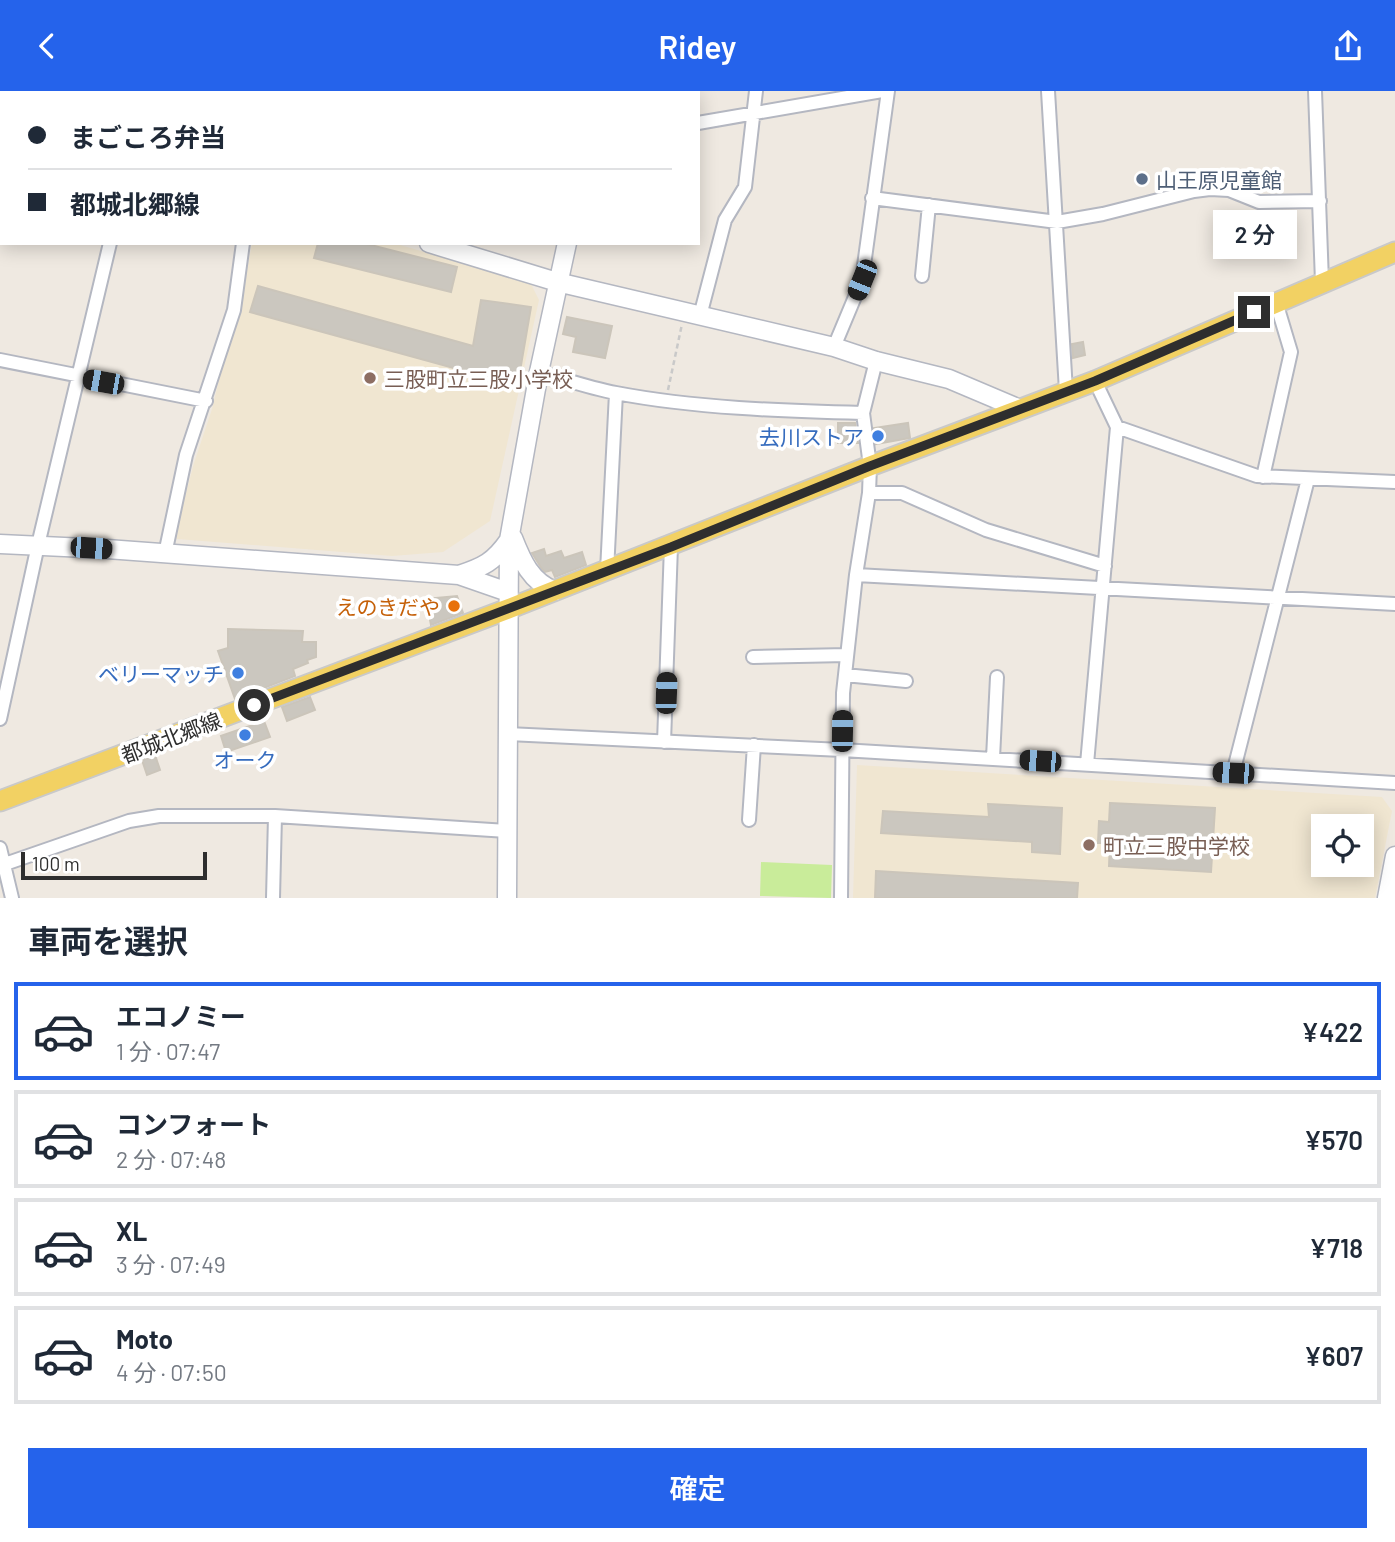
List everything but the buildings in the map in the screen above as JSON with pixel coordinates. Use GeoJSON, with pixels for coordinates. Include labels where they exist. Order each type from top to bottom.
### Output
{"type":"FeatureCollection","features":[{"type":"Feature","properties":{"kind":"main road","name":"都城北郷線"},"geometry":{"type":"LineString","coordinates":[[0,801],[508,601],[555,591],[870,466],[1095,381],[1395,252]]}},
{"type":"Feature","properties":{"kind":"street"},"geometry":{"type":"LineString","coordinates":[[692,314],[725,220],[744,187],[755,91]]}},
{"type":"Feature","properties":{"kind":"street"},"geometry":{"type":"LineString","coordinates":[[700,123],[882,91]]}},
{"type":"Feature","properties":{"kind":"street"},"geometry":{"type":"LineString","coordinates":[[834,347],[862,280],[888,91]]}},
{"type":"Feature","properties":{"kind":"street"},"geometry":{"type":"LineString","coordinates":[[1048,91],[1066,391]]}},
{"type":"Feature","properties":{"kind":"street"},"geometry":{"type":"LineString","coordinates":[[1315,91],[1322,282]]}},
{"type":"Feature","properties":{"kind":"street"},"geometry":{"type":"LineString","coordinates":[[872,198],[1057,222],[1103,215],[1210,189],[1229,190],[1259,202],[1320,201]]}},
{"type":"Feature","properties":{"kind":"street"},"geometry":{"type":"LineString","coordinates":[[922,276],[929,205]]}},
{"type":"Feature","properties":{"kind":"street"},"geometry":{"type":"LineString","coordinates":[[0,719],[38,545],[110,245]]}},
{"type":"Feature","properties":{"kind":"street"},"geometry":{"type":"LineString","coordinates":[[165,554],[186,455],[206,401],[233,310],[243,245]]}},
{"type":"Feature","properties":{"kind":"street"},"geometry":{"type":"LineString","coordinates":[[507,898],[509,536],[539,372],[566,245]]}},
{"type":"Feature","properties":{"kind":"street"},"geometry":{"type":"LineString","coordinates":[[454,247],[557,282],[834,347],[876,361],[949,379],[1020,409]]}},
{"type":"Feature","properties":{"kind":"street"},"geometry":{"type":"LineString","coordinates":[[1263,477],[1291,352],[1276,302]]}},
{"type":"Feature","properties":{"kind":"street"},"geometry":{"type":"LineString","coordinates":[[0,360],[206,401]]}},
{"type":"Feature","properties":{"kind":"street"},"geometry":{"type":"LineString","coordinates":[[841,898],[845,674],[856,575],[869,493],[870,466],[863,414],[876,361]]}},
{"type":"Feature","properties":{"kind":"street"},"geometry":{"type":"LineString","coordinates":[[539,372],[616,393],[666,400],[746,408],[863,414]]}},
{"type":"Feature","properties":{"kind":"street"},"geometry":{"type":"LineString","coordinates":[[1087,764],[1117,427],[1095,381]]}},
{"type":"Feature","properties":{"kind":"street"},"geometry":{"type":"LineString","coordinates":[[607,571],[616,393]]}},
{"type":"Feature","properties":{"kind":"street"},"geometry":{"type":"LineString","coordinates":[[1117,427],[1263,477],[1395,482]]}},
{"type":"Feature","properties":{"kind":"street"},"geometry":{"type":"LineString","coordinates":[[1233,773],[1308,479]]}},
{"type":"Feature","properties":{"kind":"street"},"geometry":{"type":"LineString","coordinates":[[869,493],[902,493],[986,530],[1105,566]]}},
{"type":"Feature","properties":{"kind":"street"},"geometry":{"type":"LineString","coordinates":[[458,575],[483,566],[498,556],[509,536]]}},
{"type":"Feature","properties":{"kind":"street"},"geometry":{"type":"LineString","coordinates":[[509,536],[530,574],[545,587],[555,591]]}},
{"type":"Feature","properties":{"kind":"street"},"geometry":{"type":"LineString","coordinates":[[0,544],[458,575],[508,601]]}},
{"type":"Feature","properties":{"kind":"street"},"geometry":{"type":"LineString","coordinates":[[664,742],[671,547]]}},
{"type":"Feature","properties":{"kind":"street"},"geometry":{"type":"LineString","coordinates":[[856,575],[1276,600],[1395,604]]}},
{"type":"Feature","properties":{"kind":"street"},"geometry":{"type":"LineString","coordinates":[[753,657],[847,655]]}},
{"type":"Feature","properties":{"kind":"street"},"geometry":{"type":"LineString","coordinates":[[845,674],[906,681]]}},
{"type":"Feature","properties":{"kind":"street"},"geometry":{"type":"LineString","coordinates":[[993,758],[997,677]]}},
{"type":"Feature","properties":{"kind":"street"},"geometry":{"type":"LineString","coordinates":[[507,734],[993,758],[1395,783]]}},
{"type":"Feature","properties":{"kind":"street"},"geometry":{"type":"LineString","coordinates":[[749,820],[754,745]]}},
{"type":"Feature","properties":{"kind":"street"},"geometry":{"type":"LineString","coordinates":[[5,864],[141,818],[159,815],[275,815],[507,831]]}},
{"type":"Feature","properties":{"kind":"street"},"geometry":{"type":"LineString","coordinates":[[273,898],[275,815]]}},
{"type":"Feature","properties":{"kind":"street"},"geometry":{"type":"LineString","coordinates":[[0,848],[12,898]]}},
{"type":"Feature","properties":{"kind":"street"},"geometry":{"type":"LineString","coordinates":[[1387,898],[1395,856]]}},
{"type":"Feature","properties":{"kind":"path"},"geometry":{"type":"LineString","coordinates":[[666,400],[692,314]]}},
{"type":"Feature","properties":{"kind":"shaded area","name":"三股町立三股小学校"},"geometry":{"type":"Polygon","coordinates":[[[252,245],[400,245],[530,282],[539,300],[490,521],[443,552],[392,556],[177,539],[175,534],[194,463],[240,311],[252,245]]]}},
{"type":"Feature","properties":{"kind":"shaded area","name":"町立三股中学校"},"geometry":{"type":"Polygon","coordinates":[[[857,765],[1382,797],[1392,811],[1375,898],[853,898],[857,765]]]}},
{"type":"Feature","properties":{"kind":"green space"},"geometry":{"type":"Polygon","coordinates":[[[761,862],[832,865],[831,898],[760,896],[761,862]]]}},
{"type":"Feature","properties":{"kind":"place","name":"山王原児童館"},"geometry":{"type":"Point","coordinates":[1142,179]}},
{"type":"Feature","properties":{"kind":"place","name":"三股町立三股小学校"},"geometry":{"type":"Point","coordinates":[370,378]}},
{"type":"Feature","properties":{"kind":"place","name":"去川ストア"},"geometry":{"type":"Point","coordinates":[878,436]}},
{"type":"Feature","properties":{"kind":"place","name":"えのきだや"},"geometry":{"type":"Point","coordinates":[454,606]}},
{"type":"Feature","properties":{"kind":"place","name":"ベリーマッチ"},"geometry":{"type":"Point","coordinates":[238,673]}},
{"type":"Feature","properties":{"kind":"place","name":"オーク"},"geometry":{"type":"Point","coordinates":[245,735]}},
{"type":"Feature","properties":{"kind":"place","name":"町立三股中学校"},"geometry":{"type":"Point","coordinates":[1089,845]}},
{"type":"Feature","properties":{"kind":"route"},"geometry":{"type":"LineString","coordinates":[[254,705],[671,547],[870,466],[1095,381],[1254,312]]}}]}
